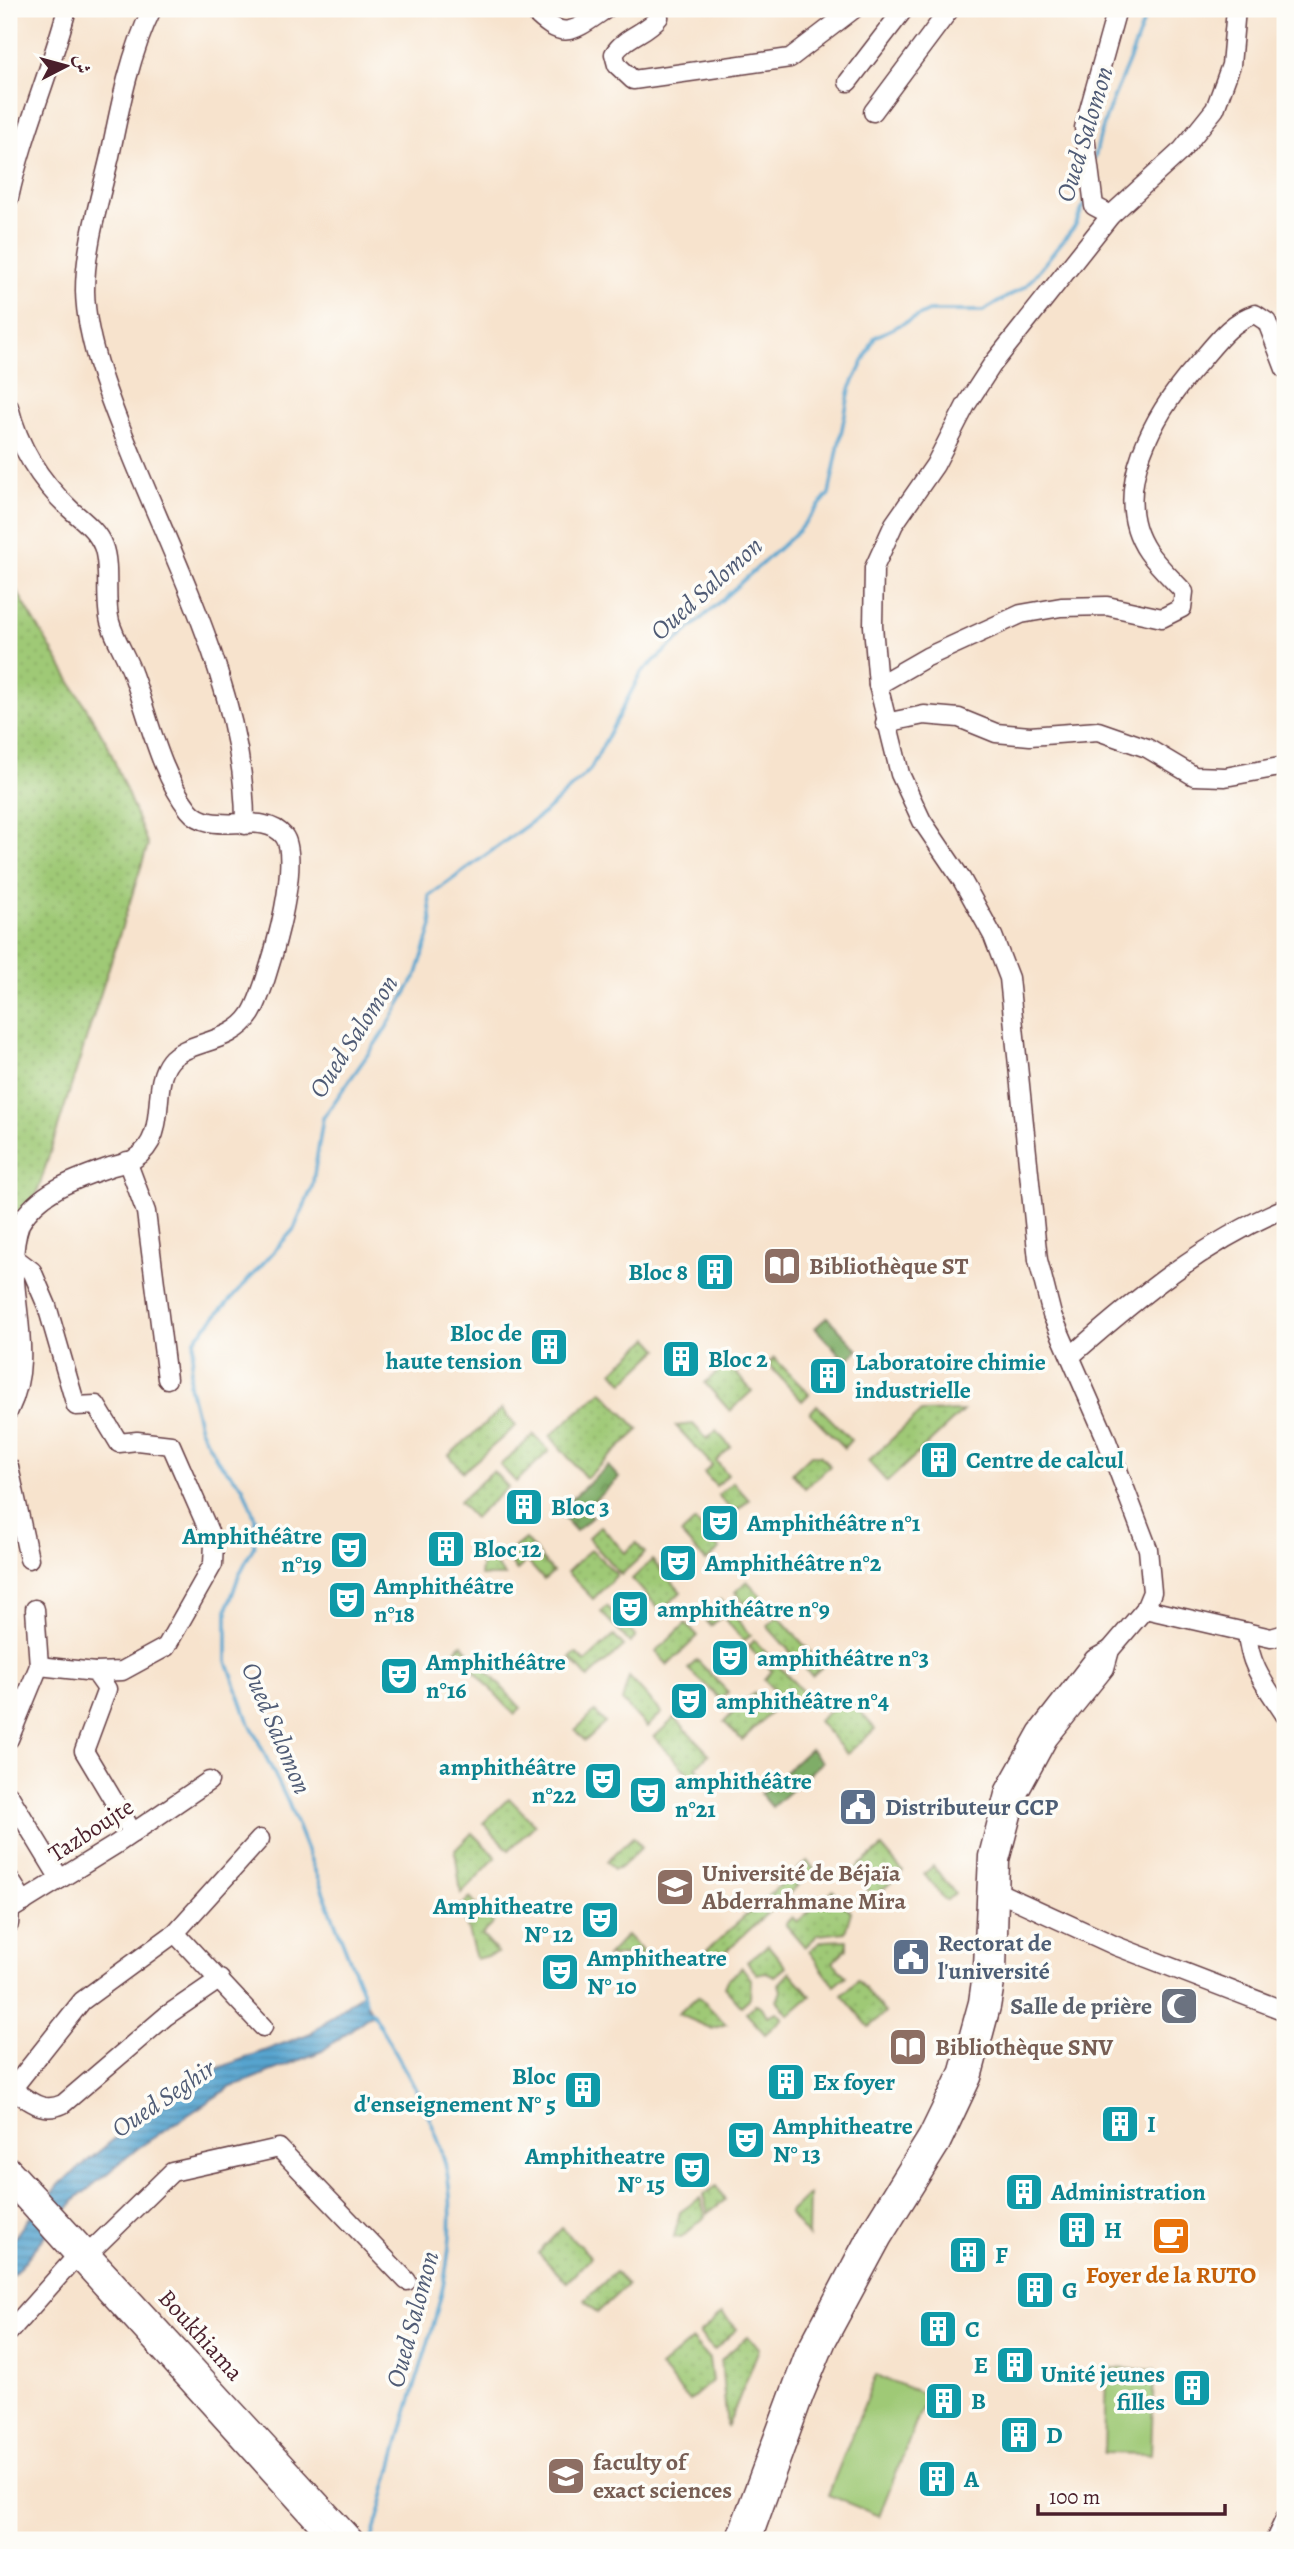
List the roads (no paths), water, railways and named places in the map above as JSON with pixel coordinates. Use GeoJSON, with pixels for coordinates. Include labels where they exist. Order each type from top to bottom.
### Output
{"type":"FeatureCollection","features":[{"type":"Feature","properties":{"kind":"street"},"geometry":{"type":"LineString","coordinates":[[9,198],[19,149],[52,65],[67,9]]}},
{"type":"Feature","properties":{"kind":"street"},"geometry":{"type":"LineString","coordinates":[[152,9],[122,96],[89,253],[85,292],[90,328],[114,411],[205,632],[246,787],[245,825]]}},
{"type":"Feature","properties":{"kind":"street"},"geometry":{"type":"LineString","coordinates":[[531,9],[560,33],[569,33],[606,9]]}},
{"type":"Feature","properties":{"kind":"street"},"geometry":{"type":"LineString","coordinates":[[655,9],[659,17],[655,22],[621,43],[614,54],[617,65],[633,80],[790,58],[854,9]]}},
{"type":"Feature","properties":{"kind":"street"},"geometry":{"type":"LineString","coordinates":[[848,82],[905,9]]}},
{"type":"Feature","properties":{"kind":"street"},"geometry":{"type":"LineString","coordinates":[[873,112],[950,9]]}},
{"type":"Feature","properties":{"kind":"street"},"geometry":{"type":"LineString","coordinates":[[1111,215],[1094,206],[1084,128],[1117,9]]}},
{"type":"Feature","properties":{"kind":"street"},"geometry":{"type":"LineString","coordinates":[[735,2540],[805,2352],[870,2229],[945,2104],[970,2037],[990,1969],[988,1856],[1005,1790],[1038,1731],[1094,1659],[1110,1650],[1144,1609],[1152,1592],[1148,1549],[1072,1355],[1052,1315],[1038,1261],[1009,978],[993,936],[962,880],[922,821],[900,774],[885,723],[878,685],[873,625],[874,568],[894,524],[935,465],[966,405],[992,365],[1111,215],[1182,150],[1215,109],[1231,65],[1236,9]]}},
{"type":"Feature","properties":{"kind":"street"},"geometry":{"type":"LineString","coordinates":[[878,685],[927,657],[1021,614],[1061,607],[1107,606],[1162,618],[1182,608],[1184,592],[1147,551],[1138,530],[1133,496],[1142,449],[1169,397],[1238,319],[1255,314],[1267,322],[1285,369]]}},
{"type":"Feature","properties":{"kind":"street"},"geometry":{"type":"LineString","coordinates":[[9,407],[31,466],[93,530],[104,548],[110,624],[131,670],[174,788],[191,814],[216,824],[266,825],[284,836],[292,861],[287,901],[250,1015],[232,1031],[170,1059],[160,1080],[160,1115],[147,1145],[134,1159],[80,1177],[48,1193],[33,1206],[19,1225],[11,1255],[10,1291],[21,1350],[20,1371],[9,1410]]}},
{"type":"Feature","properties":{"kind":"street"},"geometry":{"type":"LineString","coordinates":[[885,723],[924,715],[959,718],[996,733],[1030,736],[1098,731],[1147,748],[1194,776],[1225,778],[1285,766]]}},
{"type":"Feature","properties":{"kind":"street"},"geometry":{"type":"LineString","coordinates":[[128,1161],[146,1212],[167,1379]]}},
{"type":"Feature","properties":{"kind":"street"},"geometry":{"type":"LineString","coordinates":[[1072,1355],[1144,1291],[1201,1251],[1285,1208]]}},
{"type":"Feature","properties":{"kind":"street"},"geometry":{"type":"LineString","coordinates":[[11,1255],[32,1271],[47,1306],[76,1406],[96,1405],[119,1443],[137,1441],[171,1445],[214,1543],[213,1564],[166,1647],[122,1671],[107,1689],[84,1751],[133,1833]]}},
{"type":"Feature","properties":{"kind":"street"},"geometry":{"type":"LineString","coordinates":[[9,1467],[29,1559]]}},
{"type":"Feature","properties":{"kind":"street"},"geometry":{"type":"LineString","coordinates":[[9,1739],[38,1665],[35,1609]]}},
{"type":"Feature","properties":{"kind":"street"},"geometry":{"type":"LineString","coordinates":[[1144,1609],[1271,1638],[1285,1634]]}},
{"type":"Feature","properties":{"kind":"street"},"geometry":{"type":"LineString","coordinates":[[1247,1632],[1248,1653],[1257,1675],[1285,1715]]}},
{"type":"Feature","properties":{"kind":"street"},"geometry":{"type":"LineString","coordinates":[[752,2540],[804,2396],[827,2342],[882,2239],[958,2112],[983,2043],[1000,1860],[1017,1796],[1048,1739],[1107,1664],[1110,1650]]}},
{"type":"Feature","properties":{"kind":"street"},"geometry":{"type":"LineString","coordinates":[[38,1665],[95,1672],[122,1671]]}},
{"type":"Feature","properties":{"kind":"street"},"geometry":{"type":"LineString","coordinates":[[95,1672],[107,1689]]}},
{"type":"Feature","properties":{"kind":"street","name":"Tazboujte"},"geometry":{"type":"LineString","coordinates":[[9,1924],[10,1910],[133,1833],[209,1781]]}},
{"type":"Feature","properties":{"kind":"street"},"geometry":{"type":"LineString","coordinates":[[9,1795],[60,1879]]}},
{"type":"Feature","properties":{"kind":"street"},"geometry":{"type":"LineString","coordinates":[[220,1979],[166,2016],[63,2104],[54,2108],[39,2107],[10,2091],[82,2001],[175,1933],[260,1839]]}},
{"type":"Feature","properties":{"kind":"street"},"geometry":{"type":"LineString","coordinates":[[9,1878],[24,1902]]}},
{"type":"Feature","properties":{"kind":"street"},"geometry":{"type":"LineString","coordinates":[[998,1892],[1104,1941],[1285,2011]]}},
{"type":"Feature","properties":{"kind":"street"},"geometry":{"type":"LineString","coordinates":[[175,1933],[263,2027]]}},
{"type":"Feature","properties":{"kind":"street"},"geometry":{"type":"LineString","coordinates":[[9,2332],[79,2250],[172,2172],[279,2148],[407,2281]]}},
{"type":"Feature","properties":{"kind":"street","name":"Boukhiama"},"geometry":{"type":"LineString","coordinates":[[15,2181],[351,2539]]}},
{"type":"Feature","properties":{"kind":"street","name":"Boukhiama"},"geometry":{"type":"LineString","coordinates":[[79,2250],[331,2540]]}},
{"type":"Feature","properties":{"kind":"street"},"geometry":{"type":"LineString","coordinates":[[1275,2540],[1285,2519]]}},
{"type":"Feature","properties":{"kind":"water"},"geometry":{"type":"Polygon","coordinates":[[[362,1993],[372,2014],[322,2051],[229,2088],[138,2148],[76,2199],[9,2280],[9,2245],[28,2219],[61,2183],[125,2130],[219,2068],[311,2033],[362,1993]]]}},
{"type":"Feature","properties":{"kind":"waterway","name":"Oued Salomon"},"geometry":{"type":"LineString","coordinates":[[1095,158],[1106,119],[1147,9]]}},
{"type":"Feature","properties":{"kind":"waterway","name":"Oued Salomon"},"geometry":{"type":"LineString","coordinates":[[366,2001],[288,1802],[247,1718],[227,1661],[227,1610],[239,1575],[254,1546],[255,1518],[243,1487],[218,1461],[200,1429],[189,1385],[195,1339],[294,1229],[312,1188],[323,1118],[385,1030],[417,974],[432,926],[429,896],[544,813],[590,770],[641,673],[797,532],[829,494],[850,389],[875,337],[929,311],[983,311],[1026,286],[1075,226],[1086,200]]}},
{"type":"Feature","properties":{"kind":"waterway","name":"Oued Salomon"},"geometry":{"type":"LineString","coordinates":[[371,2011],[419,2095],[429,2118],[445,2164],[451,2214],[450,2242],[441,2297],[372,2539]]}},
{"type":"Feature","properties":{"kind":"place","name":"Bibliothèque ST"},"geometry":{"type":"Point","coordinates":[782,1266]}},
{"type":"Feature","properties":{"kind":"place","name":"Bloc 8"},"geometry":{"type":"Point","coordinates":[715,1272]}},
{"type":"Feature","properties":{"kind":"place","name":"Bloc de haute tension"},"geometry":{"type":"Point","coordinates":[549,1347]}},
{"type":"Feature","properties":{"kind":"place","name":"Bloc 2"},"geometry":{"type":"Point","coordinates":[681,1359]}},
{"type":"Feature","properties":{"kind":"place","name":"Laboratoire chimie industrielle"},"geometry":{"type":"Point","coordinates":[828,1376]}},
{"type":"Feature","properties":{"kind":"place","name":"Centre de calcul"},"geometry":{"type":"Point","coordinates":[939,1460]}},
{"type":"Feature","properties":{"kind":"place","name":"Bloc 3"},"geometry":{"type":"Point","coordinates":[524,1507]}},
{"type":"Feature","properties":{"kind":"place","name":"Amphithéâtre n°1"},"geometry":{"type":"Point","coordinates":[720,1523]}},
{"type":"Feature","properties":{"kind":"place","name":"Bloc 12"},"geometry":{"type":"Point","coordinates":[446,1549]}},
{"type":"Feature","properties":{"kind":"place","name":"Amphithéâtre n°19"},"geometry":{"type":"Point","coordinates":[349,1550]}},
{"type":"Feature","properties":{"kind":"place","name":"Amphithéâtre n°2"},"geometry":{"type":"Point","coordinates":[678,1563]}},
{"type":"Feature","properties":{"kind":"place","name":"Amphithéâtre n°18"},"geometry":{"type":"Point","coordinates":[347,1600]}},
{"type":"Feature","properties":{"kind":"place","name":"amphithéâtre n°9"},"geometry":{"type":"Point","coordinates":[630,1609]}},
{"type":"Feature","properties":{"kind":"place","name":"amphithéâtre n°3"},"geometry":{"type":"Point","coordinates":[730,1658]}},
{"type":"Feature","properties":{"kind":"place","name":"Amphithéâtre n°16"},"geometry":{"type":"Point","coordinates":[399,1676]}},
{"type":"Feature","properties":{"kind":"place","name":"amphithéâtre n°4"},"geometry":{"type":"Point","coordinates":[689,1701]}},
{"type":"Feature","properties":{"kind":"place","name":"amphithéâtre n°22"},"geometry":{"type":"Point","coordinates":[603,1781]}},
{"type":"Feature","properties":{"kind":"place","name":"amphithéâtre n°21"},"geometry":{"type":"Point","coordinates":[648,1795]}},
{"type":"Feature","properties":{"kind":"place","name":"Distributeur CCP"},"geometry":{"type":"Point","coordinates":[858,1807]}},
{"type":"Feature","properties":{"kind":"place","name":"Université de Béjaïa Abderrahmane Mira"},"geometry":{"type":"Point","coordinates":[675,1887]}},
{"type":"Feature","properties":{"kind":"place","name":"Amphitheatre N° 12"},"geometry":{"type":"Point","coordinates":[600,1920]}},
{"type":"Feature","properties":{"kind":"place","name":"Rectorat de l'université"},"geometry":{"type":"Point","coordinates":[911,1957]}},
{"type":"Feature","properties":{"kind":"place","name":"Amphitheatre N° 10"},"geometry":{"type":"Point","coordinates":[560,1972]}},
{"type":"Feature","properties":{"kind":"place","name":"Salle de prière"},"geometry":{"type":"Point","coordinates":[1179,2006]}},
{"type":"Feature","properties":{"kind":"place","name":"Bibliothèque SNV"},"geometry":{"type":"Point","coordinates":[908,2047]}},
{"type":"Feature","properties":{"kind":"place","name":"Ex foyer"},"geometry":{"type":"Point","coordinates":[786,2082]}},
{"type":"Feature","properties":{"kind":"place","name":"Bloc d'enseignement N° 5"},"geometry":{"type":"Point","coordinates":[583,2090]}},
{"type":"Feature","properties":{"kind":"place","name":"I"},"geometry":{"type":"Point","coordinates":[1120,2124]}},
{"type":"Feature","properties":{"kind":"place","name":"Amphitheatre N° 13"},"geometry":{"type":"Point","coordinates":[746,2140]}},
{"type":"Feature","properties":{"kind":"place","name":"Amphitheatre N° 15"},"geometry":{"type":"Point","coordinates":[692,2170]}},
{"type":"Feature","properties":{"kind":"place","name":"Administration"},"geometry":{"type":"Point","coordinates":[1024,2192]}},
{"type":"Feature","properties":{"kind":"place","name":"H"},"geometry":{"type":"Point","coordinates":[1077,2230]}},
{"type":"Feature","properties":{"kind":"place","name":"Foyer de la RUTO"},"geometry":{"type":"Point","coordinates":[1171,2236]}},
{"type":"Feature","properties":{"kind":"place","name":"F"},"geometry":{"type":"Point","coordinates":[968,2255]}},
{"type":"Feature","properties":{"kind":"place","name":"G"},"geometry":{"type":"Point","coordinates":[1035,2290]}},
{"type":"Feature","properties":{"kind":"place","name":"C"},"geometry":{"type":"Point","coordinates":[938,2329]}},
{"type":"Feature","properties":{"kind":"place","name":"E"},"geometry":{"type":"Point","coordinates":[1015,2365]}},
{"type":"Feature","properties":{"kind":"place","name":"Unité jeunes filles"},"geometry":{"type":"Point","coordinates":[1192,2388]}},
{"type":"Feature","properties":{"kind":"place","name":"B"},"geometry":{"type":"Point","coordinates":[944,2401]}},
{"type":"Feature","properties":{"kind":"place","name":"D"},"geometry":{"type":"Point","coordinates":[1019,2435]}},
{"type":"Feature","properties":{"kind":"place","name":"faculty of exact sciences"},"geometry":{"type":"Point","coordinates":[566,2476]}},
{"type":"Feature","properties":{"kind":"place","name":"A"},"geometry":{"type":"Point","coordinates":[937,2479]}},
{"type":"Feature","properties":{"kind":"water label","name":"Oued Seghir"},"geometry":{"type":"Point","coordinates":[163,2098]}}]}
